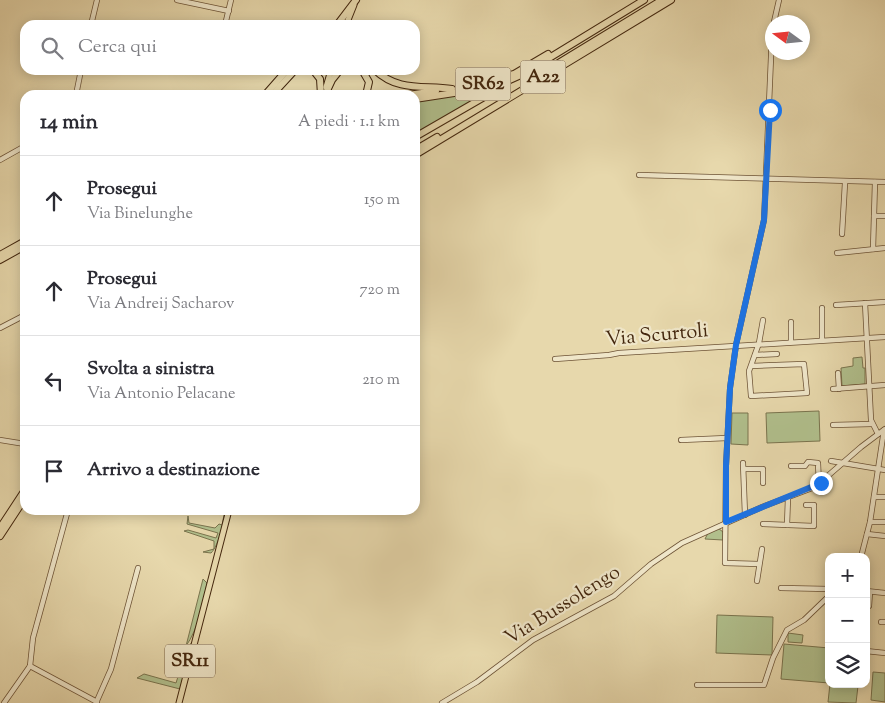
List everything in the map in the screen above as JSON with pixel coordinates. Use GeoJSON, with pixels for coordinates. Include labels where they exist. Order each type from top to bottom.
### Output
{"type":"FeatureCollection","features":[{"type":"Feature","properties":{"kind":"highway"},"geometry":{"type":"LineString","coordinates":[[341,20],[356,0]]}},
{"type":"Feature","properties":{"kind":"highway","name":"SR62"},"geometry":{"type":"LineString","coordinates":[[420,93],[484,83],[514,74],[637,0]]}},
{"type":"Feature","properties":{"kind":"highway","name":"SR62"},"geometry":{"type":"LineString","coordinates":[[420,98],[480,89],[501,84],[524,74],[644,0]]}},
{"type":"Feature","properties":{"kind":"highway","name":"A22"},"geometry":{"type":"LineString","coordinates":[[420,147],[662,0]]}},
{"type":"Feature","properties":{"kind":"highway","name":"A22"},"geometry":{"type":"LineString","coordinates":[[420,152],[672,0]]}},
{"type":"Feature","properties":{"kind":"highway"},"geometry":{"type":"LineString","coordinates":[[420,134],[524,74]]}},
{"type":"Feature","properties":{"kind":"highway"},"geometry":{"type":"LineString","coordinates":[[269,90],[283,75]]}},
{"type":"Feature","properties":{"kind":"highway"},"geometry":{"type":"LineString","coordinates":[[277,90],[290,75]]}},
{"type":"Feature","properties":{"kind":"highway"},"geometry":{"type":"LineString","coordinates":[[317,75],[320,79],[322,90]]}},
{"type":"Feature","properties":{"kind":"highway"},"geometry":{"type":"LineString","coordinates":[[326,90],[336,75]]}},
{"type":"Feature","properties":{"kind":"highway"},"geometry":{"type":"LineString","coordinates":[[365,75],[369,82],[367,90]]}},
{"type":"Feature","properties":{"kind":"highway"},"geometry":{"type":"LineString","coordinates":[[381,75],[401,86],[452,89]]}},
{"type":"Feature","properties":{"kind":"highway"},"geometry":{"type":"LineString","coordinates":[[0,255],[20,244]]}},
{"type":"Feature","properties":{"kind":"highway"},"geometry":{"type":"LineString","coordinates":[[0,260],[20,249]]}},
{"type":"Feature","properties":{"kind":"highway"},"geometry":{"type":"LineString","coordinates":[[0,528],[20,498]]}},
{"type":"Feature","properties":{"kind":"highway"},"geometry":{"type":"LineString","coordinates":[[0,536],[20,506]]}},
{"type":"Feature","properties":{"kind":"main road"},"geometry":{"type":"LineString","coordinates":[[348,20],[356,0]]}},
{"type":"Feature","properties":{"kind":"main road"},"geometry":{"type":"LineString","coordinates":[[325,90],[329,75]]}},
{"type":"Feature","properties":{"kind":"main road","name":"SR11"},"geometry":{"type":"LineString","coordinates":[[178,703],[228,515]]}},
{"type":"Feature","properties":{"kind":"street"},"geometry":{"type":"LineString","coordinates":[[92,20],[97,0]]}},
{"type":"Feature","properties":{"kind":"street"},"geometry":{"type":"LineString","coordinates":[[177,0],[229,11]]}},
{"type":"Feature","properties":{"kind":"street"},"geometry":{"type":"LineString","coordinates":[[226,20],[231,0]]}},
{"type":"Feature","properties":{"kind":"street"},"geometry":{"type":"LineString","coordinates":[[776,15],[779,0]]}},
{"type":"Feature","properties":{"kind":"street"},"geometry":{"type":"LineString","coordinates":[[760,564],[725,563],[727,438],[730,388],[736,345],[764,220],[771,60]]}},
{"type":"Feature","properties":{"kind":"street"},"geometry":{"type":"LineString","coordinates":[[77,90],[80,75]]}},
{"type":"Feature","properties":{"kind":"street"},"geometry":{"type":"LineString","coordinates":[[0,160],[20,149]]}},
{"type":"Feature","properties":{"kind":"street"},"geometry":{"type":"LineString","coordinates":[[639,175],[885,182]]}},
{"type":"Feature","properties":{"kind":"street"},"geometry":{"type":"LineString","coordinates":[[842,234],[844,182]]}},
{"type":"Feature","properties":{"kind":"street"},"geometry":{"type":"LineString","coordinates":[[873,249],[875,182]]}},
{"type":"Feature","properties":{"kind":"street"},"geometry":{"type":"LineString","coordinates":[[874,216],[885,216]]}},
{"type":"Feature","properties":{"kind":"street"},"geometry":{"type":"LineString","coordinates":[[837,253],[885,248]]}},
{"type":"Feature","properties":{"kind":"street"},"geometry":{"type":"LineString","coordinates":[[836,305],[885,302]]}},
{"type":"Feature","properties":{"kind":"street"},"geometry":{"type":"LineString","coordinates":[[866,303],[871,424],[878,434]]}},
{"type":"Feature","properties":{"kind":"street"},"geometry":{"type":"LineString","coordinates":[[822,308],[822,340]]}},
{"type":"Feature","properties":{"kind":"street"},"geometry":{"type":"LineString","coordinates":[[0,328],[20,318]]}},
{"type":"Feature","properties":{"kind":"street"},"geometry":{"type":"LineString","coordinates":[[751,366],[804,364],[807,393],[751,396],[751,366],[759,343],[763,320]]}},
{"type":"Feature","properties":{"kind":"street"},"geometry":{"type":"LineString","coordinates":[[791,322],[792,342]]}},
{"type":"Feature","properties":{"kind":"street","name":"Via Scurtoli"},"geometry":{"type":"LineString","coordinates":[[555,359],[759,343],[885,337]]}},
{"type":"Feature","properties":{"kind":"street"},"geometry":{"type":"LineString","coordinates":[[755,355],[777,354]]}},
{"type":"Feature","properties":{"kind":"street"},"geometry":{"type":"LineString","coordinates":[[838,372],[839,389]]}},
{"type":"Feature","properties":{"kind":"street"},"geometry":{"type":"LineString","coordinates":[[833,389],[885,385]]}},
{"type":"Feature","properties":{"kind":"street"},"geometry":{"type":"LineString","coordinates":[[833,425],[871,424]]}},
{"type":"Feature","properties":{"kind":"street"},"geometry":{"type":"LineString","coordinates":[[819,485],[842,463],[885,430]]}},
{"type":"Feature","properties":{"kind":"street"},"geometry":{"type":"LineString","coordinates":[[862,553],[870,522],[884,446],[885,430]]}},
{"type":"Feature","properties":{"kind":"street"},"geometry":{"type":"LineString","coordinates":[[681,440],[727,438]]}},
{"type":"Feature","properties":{"kind":"street"},"geometry":{"type":"LineString","coordinates":[[0,440],[20,443]]}},
{"type":"Feature","properties":{"kind":"street"},"geometry":{"type":"LineString","coordinates":[[831,461],[885,470]]}},
{"type":"Feature","properties":{"kind":"street"},"geometry":{"type":"LineString","coordinates":[[791,466],[806,466],[808,462],[818,463],[819,485]]}},
{"type":"Feature","properties":{"kind":"street"},"geometry":{"type":"LineString","coordinates":[[744,463],[745,515]]}},
{"type":"Feature","properties":{"kind":"street"},"geometry":{"type":"LineString","coordinates":[[744,469],[763,468],[763,483]]}},
{"type":"Feature","properties":{"kind":"street","name":"Via Bussolengo"},"geometry":{"type":"LineString","coordinates":[[442,703],[477,682],[533,640],[614,596],[652,564],[682,543],[726,522],[819,485]]}},
{"type":"Feature","properties":{"kind":"street"},"geometry":{"type":"LineString","coordinates":[[874,497],[885,497]]}},
{"type":"Feature","properties":{"kind":"street"},"geometry":{"type":"LineString","coordinates":[[787,525],[788,498]]}},
{"type":"Feature","properties":{"kind":"street"},"geometry":{"type":"LineString","coordinates":[[763,524],[814,526],[814,505],[806,505]]}},
{"type":"Feature","properties":{"kind":"street"},"geometry":{"type":"LineString","coordinates":[[4,703],[30,666],[33,638],[67,515]]}},
{"type":"Feature","properties":{"kind":"street"},"geometry":{"type":"LineString","coordinates":[[870,522],[885,522]]}},
{"type":"Feature","properties":{"kind":"street"},"geometry":{"type":"LineString","coordinates":[[867,534],[885,536]]}},
{"type":"Feature","properties":{"kind":"street"},"geometry":{"type":"LineString","coordinates":[[757,581],[762,549]]}},
{"type":"Feature","properties":{"kind":"street"},"geometry":{"type":"LineString","coordinates":[[30,666],[97,703],[111,669],[138,568]]}},
{"type":"Feature","properties":{"kind":"street"},"geometry":{"type":"LineString","coordinates":[[781,588],[825,589]]}},
{"type":"Feature","properties":{"kind":"street"},"geometry":{"type":"LineString","coordinates":[[870,592],[885,593]]}},
{"type":"Feature","properties":{"kind":"street"},"geometry":{"type":"LineString","coordinates":[[697,685],[764,685],[779,643],[787,630],[804,620],[827,598]]}},
{"type":"Feature","properties":{"kind":"street"},"geometry":{"type":"LineString","coordinates":[[870,651],[885,653]]}},
{"type":"Feature","properties":{"kind":"green space"},"geometry":{"type":"Polygon","coordinates":[[[476,92],[478,97],[420,131],[420,100],[476,92]]]}},
{"type":"Feature","properties":{"kind":"green space"},"geometry":{"type":"Polygon","coordinates":[[[862,357],[863,368],[865,368],[865,384],[842,386],[841,368],[853,366],[853,358],[862,357]]]}},
{"type":"Feature","properties":{"kind":"green space"},"geometry":{"type":"Polygon","coordinates":[[[819,411],[820,441],[767,443],[766,413],[819,411]]]}},
{"type":"Feature","properties":{"kind":"green space"},"geometry":{"type":"Polygon","coordinates":[[[732,413],[748,413],[748,445],[731,444],[732,413]]]}},
{"type":"Feature","properties":{"kind":"green space"},"geometry":{"type":"Polygon","coordinates":[[[225,515],[219,539],[214,550],[211,553],[203,552],[214,549],[214,541],[184,531],[188,530],[216,538],[218,533],[187,524],[188,516],[189,523],[215,528],[219,524],[222,525],[225,515]]]}},
{"type":"Feature","properties":{"kind":"green space"},"geometry":{"type":"Polygon","coordinates":[[[718,528],[723,532],[723,540],[705,539],[708,533],[718,528]]]}},
{"type":"Feature","properties":{"kind":"green space"},"geometry":{"type":"Polygon","coordinates":[[[203,579],[207,583],[202,608],[194,632],[186,646],[203,579]]]}},
{"type":"Feature","properties":{"kind":"green space"},"geometry":{"type":"Polygon","coordinates":[[[717,615],[773,617],[772,655],[716,653],[717,615]]]}},
{"type":"Feature","properties":{"kind":"green space"},"geometry":{"type":"Polygon","coordinates":[[[788,633],[803,635],[802,643],[788,642],[788,633]]]}},
{"type":"Feature","properties":{"kind":"green space"},"geometry":{"type":"Polygon","coordinates":[[[193,641],[180,689],[137,678],[144,674],[176,683],[187,648],[193,641]]]}},
{"type":"Feature","properties":{"kind":"green space"},"geometry":{"type":"Polygon","coordinates":[[[784,644],[825,648],[825,683],[781,679],[784,644]]]}},
{"type":"Feature","properties":{"kind":"green space"},"geometry":{"type":"Polygon","coordinates":[[[873,672],[885,673],[885,702],[871,700],[873,672]]]}},
{"type":"Feature","properties":{"kind":"green space"},"geometry":{"type":"Polygon","coordinates":[[[830,688],[858,688],[856,703],[828,702],[830,688]]]}},
{"type":"Feature","properties":{"kind":"route"},"geometry":{"type":"LineString","coordinates":[[770,110],[764,220],[736,345],[730,388],[726,466],[726,522],[821,483]]}}]}
